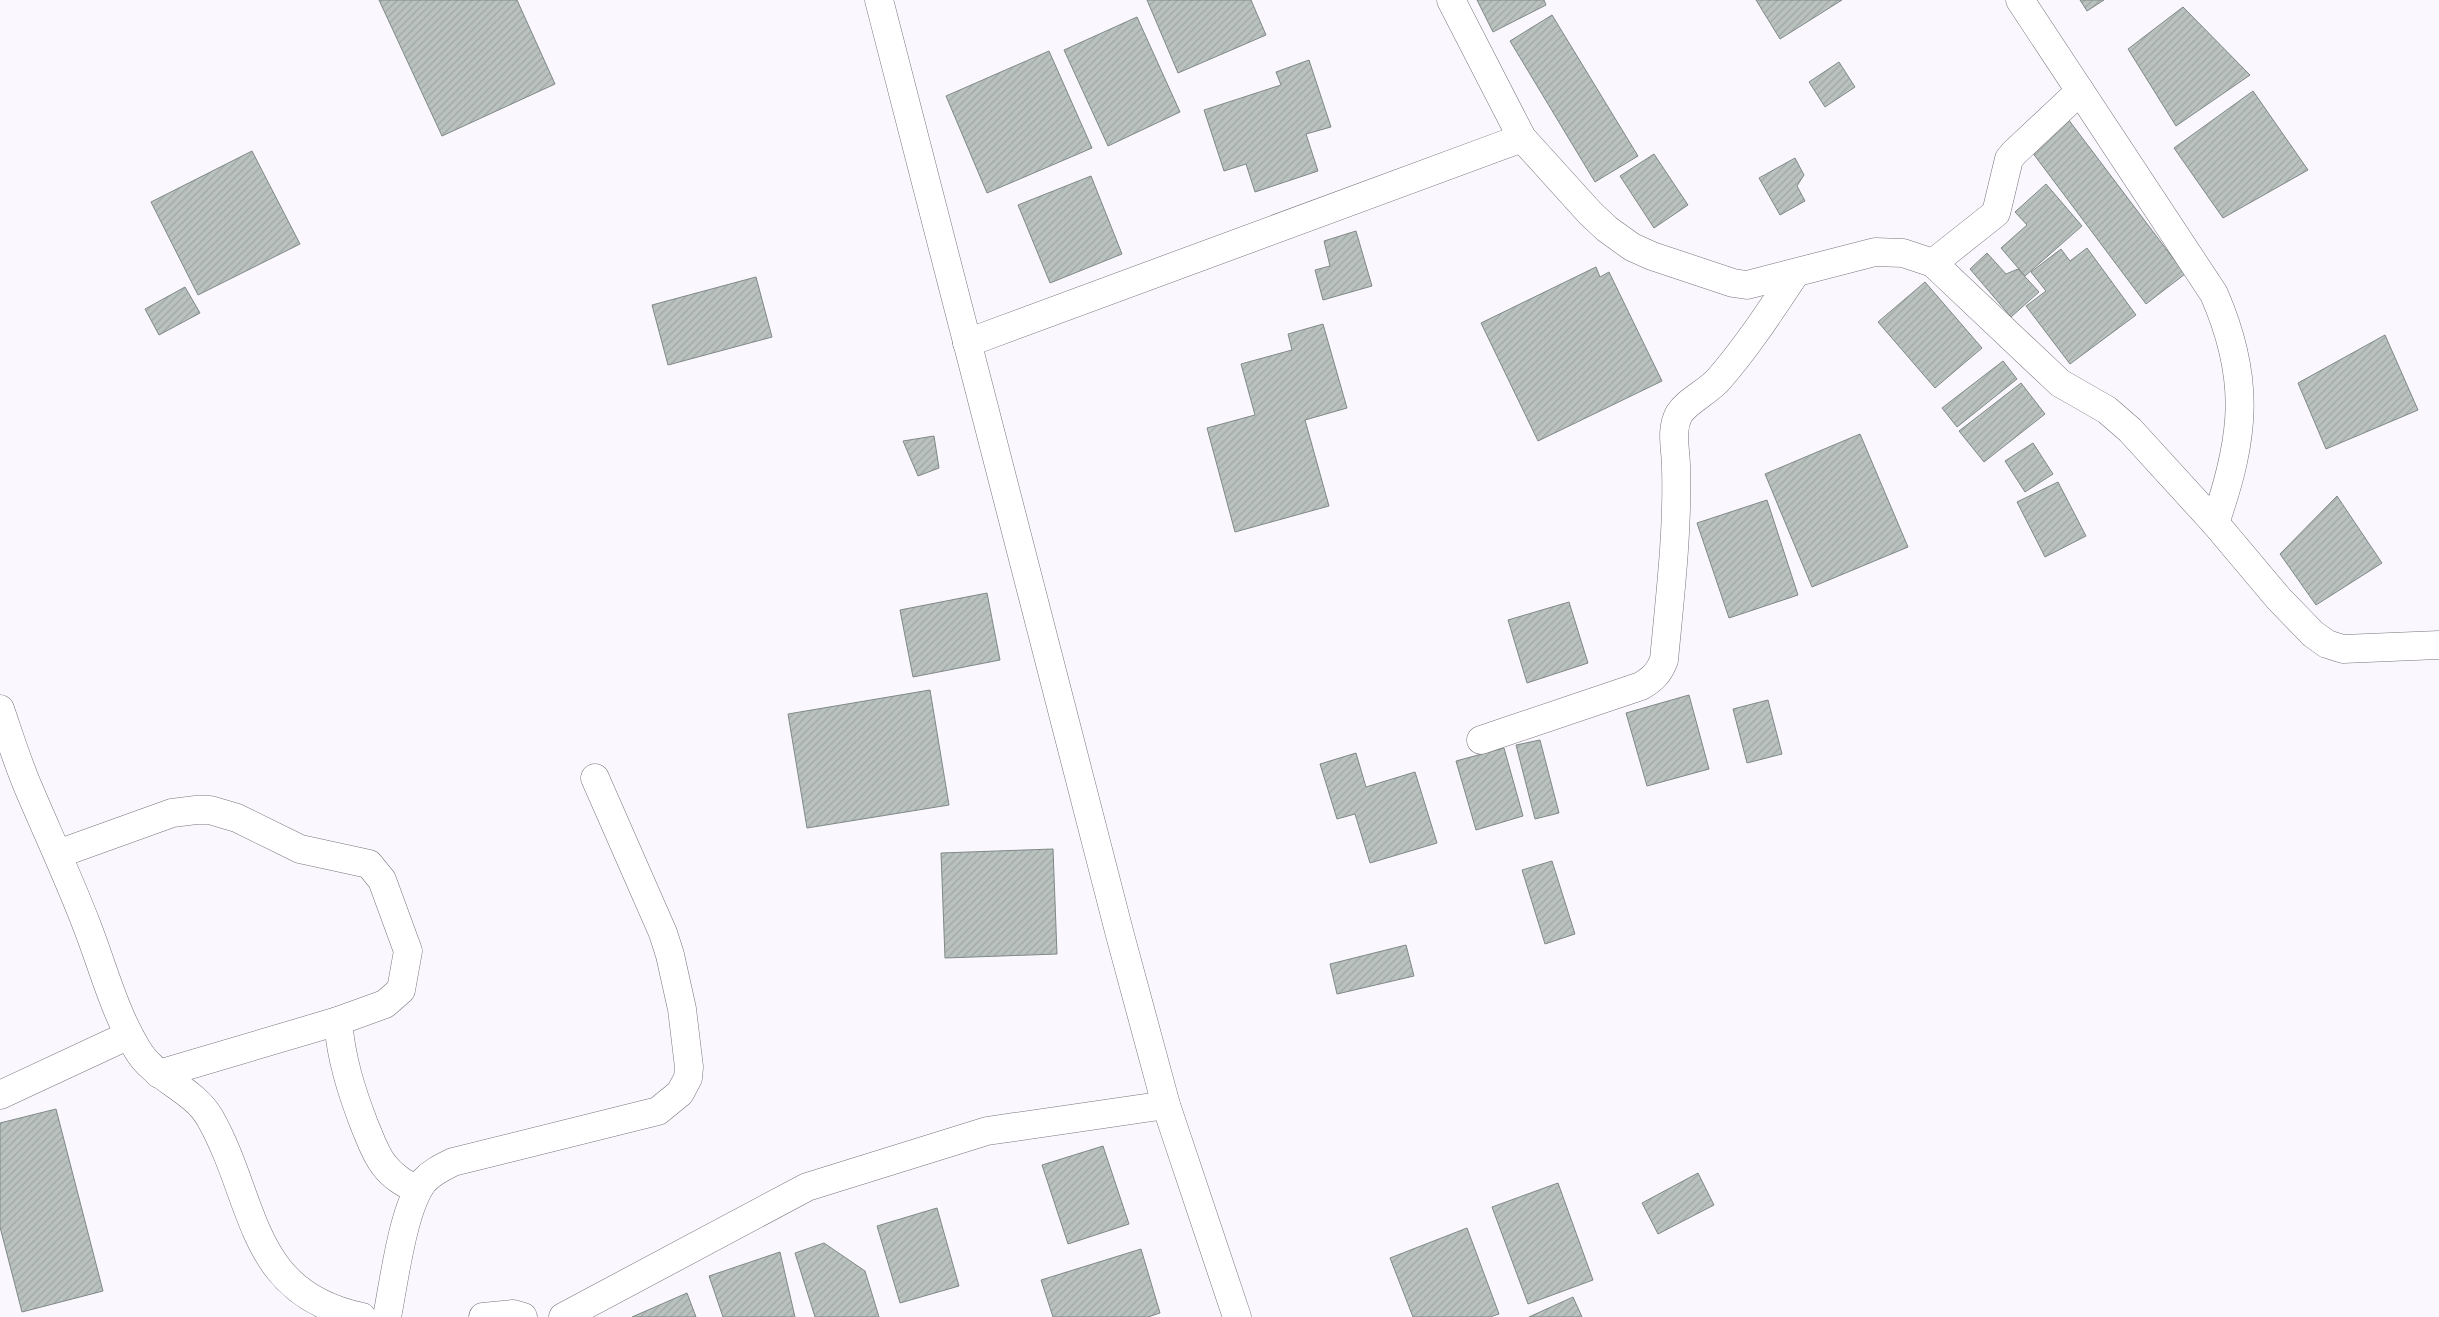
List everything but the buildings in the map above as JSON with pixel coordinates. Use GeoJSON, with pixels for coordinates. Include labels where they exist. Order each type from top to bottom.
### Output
{"type":"FeatureCollection","features":[{"type":"Feature","properties":{"kind":"street"},"geometry":{"type":"LineString","coordinates":[[879,0],[1117,926],[1166,1105],[1237,1317]]}},
{"type":"Feature","properties":{"kind":"street"},"geometry":{"type":"LineString","coordinates":[[1451,0],[1522,138],[1590,213],[1607,229],[1632,247],[1652,256],[1747,286],[1875,252],[1903,253],[1933,263],[2060,383],[2102,407],[2117,418],[2215,523],[2279,598],[2314,634],[2327,644],[2355,650],[2439,645]]}},
{"type":"Feature","properties":{"kind":"street"},"geometry":{"type":"LineString","coordinates":[[2020,0],[2214,294],[2228,327],[2240,389],[2240,427],[2230,481],[2215,523]]}},
{"type":"Feature","properties":{"kind":"street"},"geometry":{"type":"LineString","coordinates":[[1933,263],[1996,214],[2009,159],[2080,91]]}},
{"type":"Feature","properties":{"kind":"street"},"geometry":{"type":"LineString","coordinates":[[966,343],[1522,138]]}},
{"type":"Feature","properties":{"kind":"street"},"geometry":{"type":"LineString","coordinates":[[1481,740],[1641,686],[1652,680],[1660,670],[1664,660],[1675,539],[1677,497],[1675,424],[1680,413],[1720,378],[1795,274]]}},
{"type":"Feature","properties":{"kind":"street"},"geometry":{"type":"LineString","coordinates":[[0,708],[28,786],[58,854],[129,1035],[147,1064],[200,1105],[210,1117],[226,1149],[237,1183],[266,1254],[283,1277],[323,1304],[347,1314],[362,1317]]}},
{"type":"Feature","properties":{"kind":"street"},"geometry":{"type":"LineString","coordinates":[[387,1317],[403,1235],[418,1190],[425,1179],[438,1169],[453,1162],[658,1111],[674,1100],[685,1085],[689,1067],[682,1009],[670,955],[651,901],[595,778]]}},
{"type":"Feature","properties":{"kind":"street"},"geometry":{"type":"LineString","coordinates":[[58,854],[172,813],[210,810],[238,818],[300,849],[369,864],[382,880],[408,952],[402,990],[385,1004],[338,1021],[159,1074]]}},
{"type":"Feature","properties":{"kind":"street"},"geometry":{"type":"LineString","coordinates":[[338,1021],[340,1051],[350,1087],[373,1147],[383,1164],[397,1179],[418,1190]]}},
{"type":"Feature","properties":{"kind":"street"},"geometry":{"type":"LineString","coordinates":[[0,1095],[129,1035]]}},
{"type":"Feature","properties":{"kind":"street"},"geometry":{"type":"LineString","coordinates":[[563,1317],[807,1187],[987,1132],[1166,1105]]}},
{"type":"Feature","properties":{"kind":"street"},"geometry":{"type":"LineString","coordinates":[[483,1317],[513,1314],[523,1317]]}}]}
